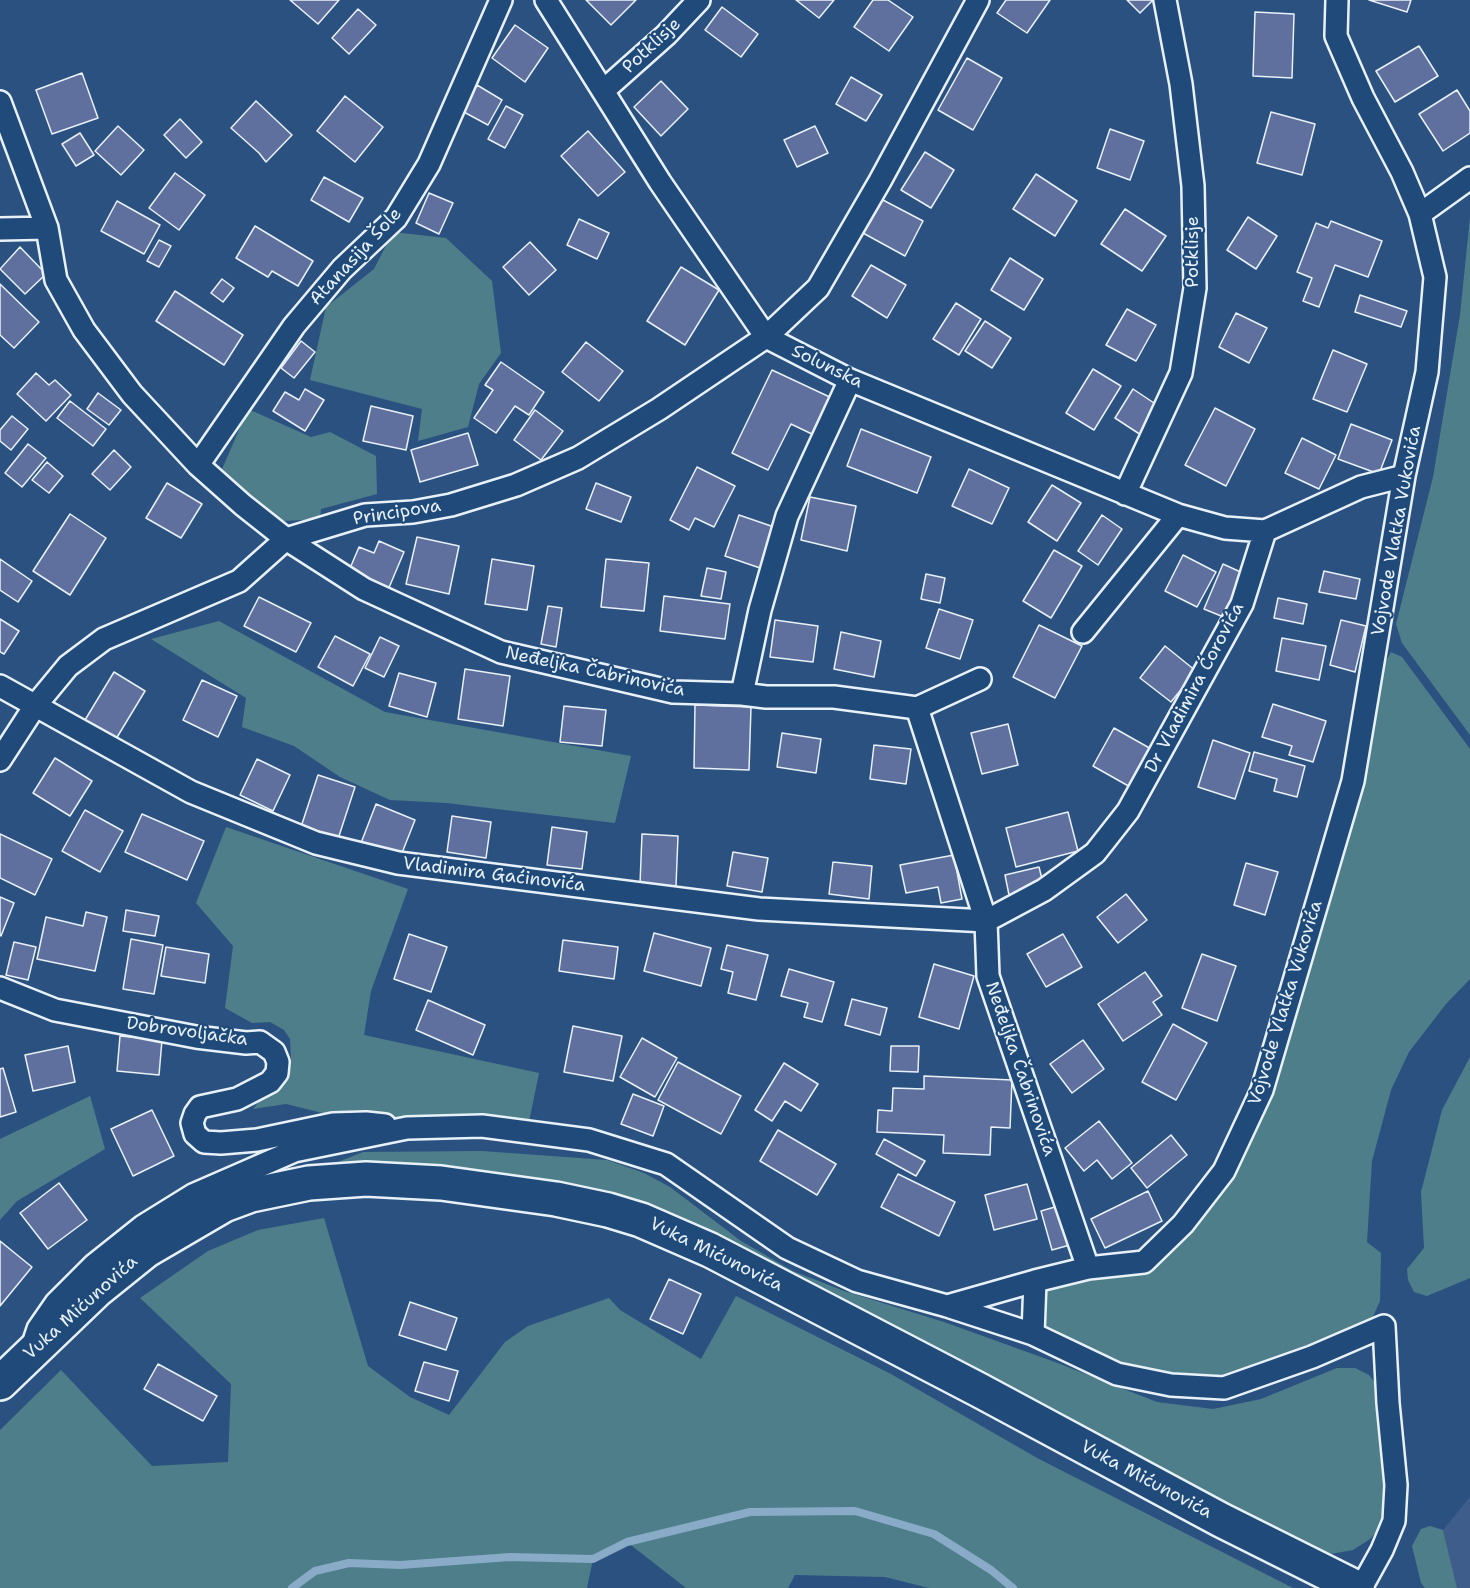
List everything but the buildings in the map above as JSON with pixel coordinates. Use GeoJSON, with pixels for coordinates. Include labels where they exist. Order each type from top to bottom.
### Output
{"type":"FeatureCollection","features":[{"type":"Feature","properties":{"kind":"main road","name":"Vuka Mićunovića"},"geometry":{"type":"LineString","coordinates":[[0,1383],[96,1291],[147,1250],[224,1205],[251,1195],[309,1183],[366,1179],[441,1183],[556,1199],[641,1220],[710,1250],[979,1390],[1221,1520],[1359,1588]]}},
{"type":"Feature","properties":{"kind":"street","name":"Atanasija Šole"},"geometry":{"type":"LineString","coordinates":[[198,465],[294,326],[342,269],[396,218],[429,164],[501,0]]}},
{"type":"Feature","properties":{"kind":"street","name":"Solunska"},"geometry":{"type":"LineString","coordinates":[[546,0],[660,182],[766,337],[850,380],[1178,515],[1225,528],[1265,531]]}},
{"type":"Feature","properties":{"kind":"street","name":"Potklisje"},"geometry":{"type":"LineString","coordinates":[[603,91],[666,35],[699,0]]}},
{"type":"Feature","properties":{"kind":"street"},"geometry":{"type":"LineString","coordinates":[[766,337],[818,288],[880,181],[978,0]]}},
{"type":"Feature","properties":{"kind":"street","name":"Potklisje"},"geometry":{"type":"LineString","coordinates":[[1125,494],[1181,373],[1195,288],[1192,186],[1181,84],[1165,0]]}},
{"type":"Feature","properties":{"kind":"street","name":"Vojvode Vlatka Vukovića"},"geometry":{"type":"LineString","coordinates":[[947,1306],[1088,1268],[1144,1262],[1183,1224],[1224,1171],[1262,1090],[1353,781],[1404,476],[1427,372],[1435,277],[1420,213],[1402,172],[1363,98],[1336,36],[1337,0]]}},
{"type":"Feature","properties":{"kind":"street","name":"Neđeljka Čabrinovića"},"geometry":{"type":"LineString","coordinates":[[0,102],[47,228],[56,280],[84,330],[132,394],[198,465],[286,539],[364,589],[501,652],[674,692],[766,697],[834,697],[917,708],[986,921],[988,976],[1088,1268]]}},
{"type":"Feature","properties":{"kind":"street"},"geometry":{"type":"LineString","coordinates":[[1420,213],[1470,177]]}},
{"type":"Feature","properties":{"kind":"street"},"geometry":{"type":"LineString","coordinates":[[0,229],[47,228]]}},
{"type":"Feature","properties":{"kind":"street","name":"Principova"},"geometry":{"type":"LineString","coordinates":[[0,760],[35,706],[68,666],[104,639],[239,581],[286,539],[365,515],[413,512],[516,485],[578,458],[659,409],[766,337]]}},
{"type":"Feature","properties":{"kind":"street"},"geometry":{"type":"LineString","coordinates":[[742,694],[760,610],[787,516],[850,380]]}},
{"type":"Feature","properties":{"kind":"street"},"geometry":{"type":"LineString","coordinates":[[1265,531],[1361,487],[1404,476]]}},
{"type":"Feature","properties":{"kind":"street"},"geometry":{"type":"LineString","coordinates":[[1083,632],[1178,515]]}},
{"type":"Feature","properties":{"kind":"street","name":"Dr Vladimira Ćorovića"},"geometry":{"type":"LineString","coordinates":[[986,921],[1044,890],[1095,853],[1128,811],[1242,604],[1265,531]]}},
{"type":"Feature","properties":{"kind":"street"},"geometry":{"type":"LineString","coordinates":[[917,708],[980,679]]}},
{"type":"Feature","properties":{"kind":"street","name":"Vladimira Gaćinovića"},"geometry":{"type":"LineString","coordinates":[[0,686],[191,792],[316,843],[398,863],[759,909],[986,921]]}},
{"type":"Feature","properties":{"kind":"street","name":"Dobrovoljačka"},"geometry":{"type":"LineString","coordinates":[[0,988],[55,1010],[207,1038],[246,1043],[260,1042],[274,1052],[278,1062],[277,1073],[270,1082],[237,1099],[201,1107],[195,1114],[192,1123],[195,1134],[204,1142],[257,1140],[333,1124],[366,1123],[407,1128]]}},
{"type":"Feature","properties":{"kind":"street"},"geometry":{"type":"LineString","coordinates":[[29,1355],[38,1329],[56,1303],[94,1265],[143,1226],[193,1195],[294,1151],[407,1128],[482,1126],[589,1140],[666,1164],[786,1248],[857,1281],[947,1306],[1033,1334],[1117,1374],[1171,1385],[1224,1388],[1312,1357],[1384,1326],[1388,1403],[1396,1485],[1394,1521],[1382,1550],[1359,1588]]}},
{"type":"Feature","properties":{"kind":"street"},"geometry":{"type":"LineString","coordinates":[[1033,1334],[1035,1281]]}},
{"type":"Feature","properties":{"kind":"shaded area"},"geometry":{"type":"Polygon","coordinates":[[[1470,1497],[1470,1588],[1457,1588],[1443,1530],[1470,1497]]]}},
{"type":"Feature","properties":{"kind":"green space"},"geometry":{"type":"Polygon","coordinates":[[[1470,217],[1470,735],[1402,643],[1396,624],[1433,477],[1460,315],[1470,217]]]}},
{"type":"Feature","properties":{"kind":"green space"},"geometry":{"type":"Polygon","coordinates":[[[393,232],[446,238],[492,281],[501,353],[479,384],[468,427],[418,441],[422,409],[310,380],[326,307],[374,269],[393,232]]]}},
{"type":"Feature","properties":{"kind":"green space"},"geometry":{"type":"Polygon","coordinates":[[[248,409],[311,437],[330,432],[376,456],[377,494],[321,509],[320,519],[267,522],[216,483],[248,409]]]}},
{"type":"Feature","properties":{"kind":"green space"},"geometry":{"type":"Polygon","coordinates":[[[219,621],[385,712],[631,756],[615,823],[446,803],[390,800],[340,777],[294,746],[242,727],[246,698],[151,639],[219,621]]]}},
{"type":"Feature","properties":{"kind":"green space"},"geometry":{"type":"Polygon","coordinates":[[[1391,652],[1402,657],[1470,749],[1470,979],[1446,1004],[1409,1052],[1391,1090],[1372,1161],[1367,1242],[1381,1253],[1380,1301],[1370,1323],[1325,1344],[1224,1380],[1173,1379],[1120,1367],[1040,1330],[1044,1286],[1090,1275],[1148,1270],[1228,1173],[1383,666],[1391,652]]]}},
{"type":"Feature","properties":{"kind":"green space"},"geometry":{"type":"Polygon","coordinates":[[[226,827],[408,889],[371,991],[364,1035],[539,1073],[529,1122],[439,1115],[351,1120],[286,1104],[253,1109],[285,1070],[291,1059],[290,1039],[284,1030],[270,1022],[252,1023],[225,1008],[233,946],[196,903],[226,827]]]}},
{"type":"Feature","properties":{"kind":"green space"},"geometry":{"type":"Polygon","coordinates":[[[1470,1057],[1470,1278],[1427,1296],[1414,1292],[1408,1280],[1407,1269],[1424,1248],[1421,1192],[1442,1110],[1470,1057]]]}},
{"type":"Feature","properties":{"kind":"green space"},"geometry":{"type":"Polygon","coordinates":[[[90,1096],[105,1149],[17,1201],[0,1220],[0,1139],[90,1096]]]}},
{"type":"Feature","properties":{"kind":"green space"},"geometry":{"type":"Polygon","coordinates":[[[482,1151],[607,1160],[644,1173],[670,1187],[741,1241],[793,1271],[844,1291],[944,1322],[1157,1402],[1213,1409],[1261,1399],[1337,1368],[1355,1368],[1369,1375],[1379,1388],[1391,1485],[1386,1521],[1370,1539],[1353,1550],[1325,1555],[650,1213],[328,1166],[363,1152],[482,1151]]]}},
{"type":"Feature","properties":{"kind":"green space"},"geometry":{"type":"Polygon","coordinates":[[[324,1218],[368,1366],[410,1397],[449,1415],[505,1342],[528,1326],[609,1298],[620,1310],[701,1359],[736,1296],[891,1374],[1039,1459],[1293,1588],[929,1588],[885,1577],[795,1575],[788,1588],[686,1588],[627,1542],[593,1559],[587,1588],[0,1588],[0,1430],[61,1370],[152,1466],[228,1462],[231,1384],[140,1298],[208,1251],[258,1230],[324,1218]]]}},
{"type":"Feature","properties":{"kind":"green space"},"geometry":{"type":"Polygon","coordinates":[[[1430,1526],[1443,1530],[1457,1588],[1425,1588],[1421,1583],[1412,1546],[1421,1529],[1430,1526]]]}},
{"type":"Feature","properties":{"kind":"waterway"},"geometry":{"type":"LineString","coordinates":[[292,1588],[315,1571],[349,1563],[400,1565],[510,1557],[593,1559],[627,1542],[750,1512],[855,1511],[934,1534],[991,1570],[1013,1588]]}}]}
